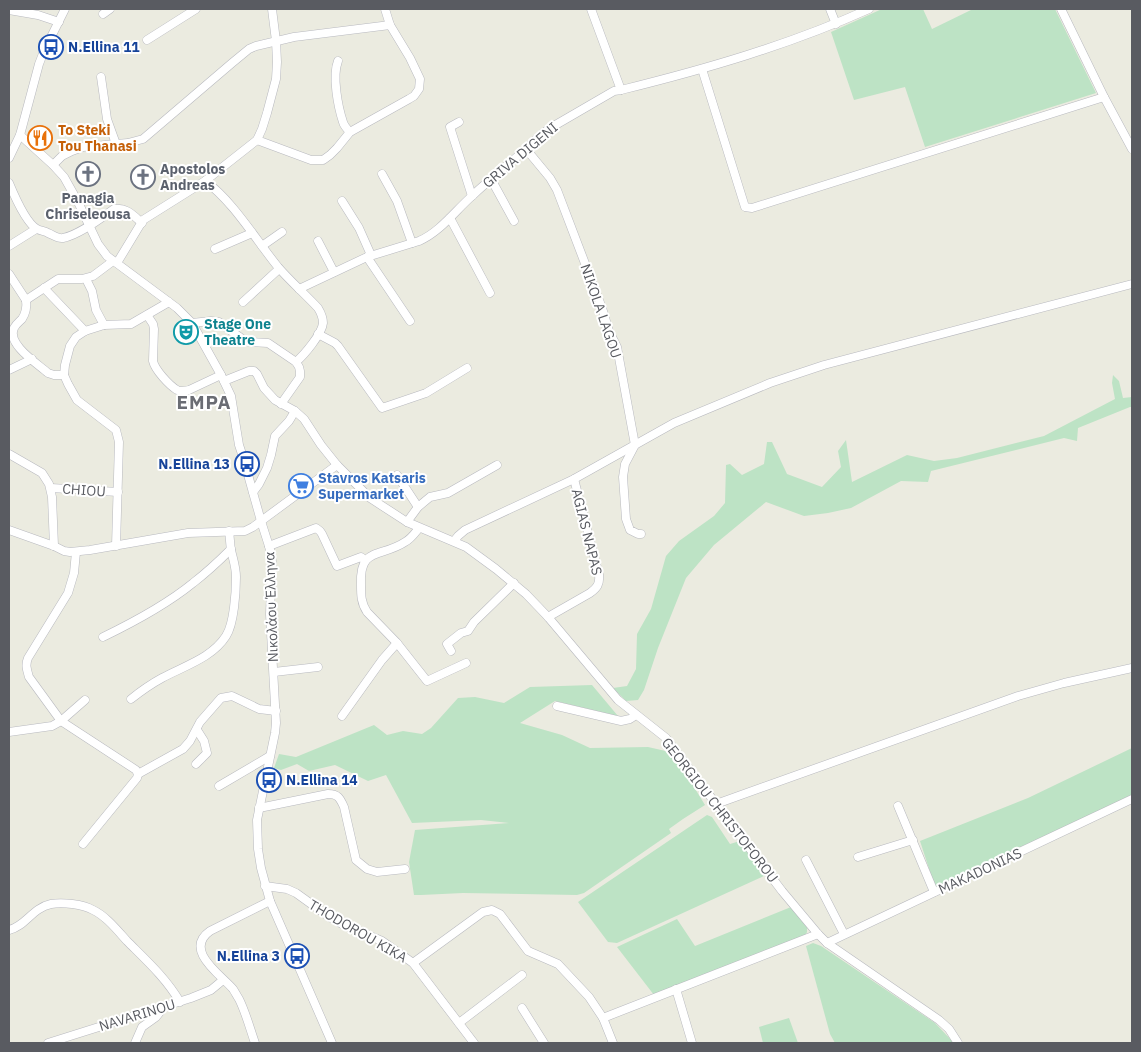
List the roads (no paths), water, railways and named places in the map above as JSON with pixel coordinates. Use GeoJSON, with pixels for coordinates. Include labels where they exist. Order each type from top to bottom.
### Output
{"type":"FeatureCollection","features":[{"type":"Feature","properties":{"kind":"street"},"geometry":{"type":"LineString","coordinates":[[9,158],[11,145],[20,135],[39,64],[65,9]]}},
{"type":"Feature","properties":{"kind":"street"},"geometry":{"type":"LineString","coordinates":[[147,40],[196,9]]}},
{"type":"Feature","properties":{"kind":"street"},"geometry":{"type":"LineString","coordinates":[[26,300],[58,279],[86,279],[115,262],[148,216],[205,182],[257,140],[274,86],[277,62],[272,9]]}},
{"type":"Feature","properties":{"kind":"street"},"geometry":{"type":"LineString","coordinates":[[257,140],[311,160],[323,160],[330,155],[350,132],[414,96],[420,89],[418,74],[390,25],[384,9]]}},
{"type":"Feature","properties":{"kind":"street"},"geometry":{"type":"LineString","coordinates":[[591,9],[621,90]]}},
{"type":"Feature","properties":{"kind":"street"},"geometry":{"type":"LineString","coordinates":[[830,9],[836,24]]}},
{"type":"Feature","properties":{"kind":"street","name":"GRIVA DIGENI"},"geometry":{"type":"LineString","coordinates":[[299,289],[369,256],[412,244],[426,238],[537,138],[552,127],[614,91],[702,70],[836,24],[869,9]]}},
{"type":"Feature","properties":{"kind":"street"},"geometry":{"type":"LineString","coordinates":[[1061,9],[1104,98],[1132,149]]}},
{"type":"Feature","properties":{"kind":"street"},"geometry":{"type":"LineString","coordinates":[[9,10],[37,12],[58,22]]}},
{"type":"Feature","properties":{"kind":"street"},"geometry":{"type":"LineString","coordinates":[[54,165],[62,156],[83,147],[128,143],[142,139],[249,49],[256,46],[294,37],[390,25]]}},
{"type":"Feature","properties":{"kind":"street"},"geometry":{"type":"LineString","coordinates":[[338,61],[335,71],[337,92],[344,124],[350,132]]}},
{"type":"Feature","properties":{"kind":"street"},"geometry":{"type":"LineString","coordinates":[[702,70],[744,207],[752,208],[1104,98]]}},
{"type":"Feature","properties":{"kind":"street"},"geometry":{"type":"LineString","coordinates":[[101,76],[108,119],[116,144]]}},
{"type":"Feature","properties":{"kind":"street"},"geometry":{"type":"LineString","coordinates":[[459,122],[450,127],[472,196]]}},
{"type":"Feature","properties":{"kind":"street","name":"Νικολάου Έλληνα"},"geometry":{"type":"LineString","coordinates":[[20,135],[54,165],[64,177],[102,250],[107,256],[177,308],[192,324],[232,399],[239,445],[272,562],[270,614],[276,711],[275,733],[256,820],[261,868],[270,901],[332,1043]]}},
{"type":"Feature","properties":{"kind":"street","name":"NIKOLA LAGOU"},"geometry":{"type":"LineString","coordinates":[[526,149],[550,178],[557,190],[609,331],[617,347],[635,444]]}},
{"type":"Feature","properties":{"kind":"street"},"geometry":{"type":"LineString","coordinates":[[382,174],[396,202],[412,244]]}},
{"type":"Feature","properties":{"kind":"street"},"geometry":{"type":"LineString","coordinates":[[491,179],[514,221]]}},
{"type":"Feature","properties":{"kind":"street"},"geometry":{"type":"LineString","coordinates":[[205,182],[229,204],[279,269],[321,313],[323,324],[318,334],[305,354],[296,362]]}},
{"type":"Feature","properties":{"kind":"street"},"geometry":{"type":"LineString","coordinates":[[9,183],[18,204],[32,225],[36,229],[62,238],[89,226],[114,209],[119,208],[129,211],[142,223]]}},
{"type":"Feature","properties":{"kind":"street"},"geometry":{"type":"LineString","coordinates":[[342,201],[359,228],[369,256],[410,321]]}},
{"type":"Feature","properties":{"kind":"street"},"geometry":{"type":"LineString","coordinates":[[450,218],[490,293]]}},
{"type":"Feature","properties":{"kind":"street"},"geometry":{"type":"LineString","coordinates":[[9,246],[36,229]]}},
{"type":"Feature","properties":{"kind":"street"},"geometry":{"type":"LineString","coordinates":[[262,246],[282,232]]}},
{"type":"Feature","properties":{"kind":"street"},"geometry":{"type":"LineString","coordinates":[[215,249],[252,233]]}},
{"type":"Feature","properties":{"kind":"street"},"geometry":{"type":"LineString","coordinates":[[318,241],[334,272]]}},
{"type":"Feature","properties":{"kind":"street"},"geometry":{"type":"LineString","coordinates":[[243,302],[279,269]]}},
{"type":"Feature","properties":{"kind":"street"},"geometry":{"type":"LineString","coordinates":[[9,274],[26,300],[24,316],[12,332],[14,342],[48,373],[64,375]]}},
{"type":"Feature","properties":{"kind":"street"},"geometry":{"type":"LineString","coordinates":[[86,279],[92,291],[96,310],[104,325]]}},
{"type":"Feature","properties":{"kind":"street"},"geometry":{"type":"LineString","coordinates":[[454,541],[465,530],[574,479],[674,423],[770,383],[824,365],[1132,284]]}},
{"type":"Feature","properties":{"kind":"street"},"geometry":{"type":"LineString","coordinates":[[44,288],[85,331]]}},
{"type":"Feature","properties":{"kind":"street"},"geometry":{"type":"LineString","coordinates":[[116,546],[119,442],[116,430],[76,400],[64,375],[65,365],[70,346],[76,337],[85,331],[104,325],[130,324],[169,302]]}},
{"type":"Feature","properties":{"kind":"street"},"geometry":{"type":"LineString","coordinates":[[147,315],[154,329],[154,366],[176,389],[189,390],[222,378]]}},
{"type":"Feature","properties":{"kind":"street"},"geometry":{"type":"LineString","coordinates":[[192,324],[211,321],[219,322],[245,341],[268,343],[296,362],[300,371],[300,377],[281,404]]}},
{"type":"Feature","properties":{"kind":"street"},"geometry":{"type":"LineString","coordinates":[[318,334],[338,346],[382,408],[426,393],[467,368]]}},
{"type":"Feature","properties":{"kind":"street"},"geometry":{"type":"LineString","coordinates":[[9,370],[32,359]]}},
{"type":"Feature","properties":{"kind":"street","name":"GEORGIOU CHRISTOFOROU"},"geometry":{"type":"LineString","coordinates":[[222,378],[249,371],[257,374],[264,388],[274,400],[304,418],[321,445],[337,465],[370,498],[406,522],[466,546],[514,583],[548,617],[611,692],[636,715],[666,738],[782,891],[818,934],[827,943],[939,1020],[949,1029],[958,1043]]}},
{"type":"Feature","properties":{"kind":"street"},"geometry":{"type":"LineString","coordinates":[[253,492],[267,468],[275,436],[289,421],[295,411]]}},
{"type":"Feature","properties":{"kind":"street"},"geometry":{"type":"LineString","coordinates":[[635,444],[625,464],[623,478],[626,520],[630,530],[641,534]]}},
{"type":"Feature","properties":{"kind":"street"},"geometry":{"type":"LineString","coordinates":[[9,454],[42,473],[51,488],[54,546]]}},
{"type":"Feature","properties":{"kind":"street"},"geometry":{"type":"LineString","coordinates":[[9,530],[64,551],[76,552],[188,532],[245,530],[250,529],[337,465]]}},
{"type":"Feature","properties":{"kind":"street"},"geometry":{"type":"LineString","coordinates":[[406,522],[430,497],[452,491],[497,465]]}},
{"type":"Feature","properties":{"kind":"street"},"geometry":{"type":"LineString","coordinates":[[397,475],[418,508]]}},
{"type":"Feature","properties":{"kind":"street","name":"AGIAS NAPAS"},"geometry":{"type":"LineString","coordinates":[[548,617],[590,594],[595,590],[599,581],[597,566],[574,479]]}},
{"type":"Feature","properties":{"kind":"street","name":"CHIOU"},"geometry":{"type":"LineString","coordinates":[[51,488],[118,492]]}},
{"type":"Feature","properties":{"kind":"street"},"geometry":{"type":"LineString","coordinates":[[269,546],[316,528],[322,534],[337,566],[361,557],[365,560]]}},
{"type":"Feature","properties":{"kind":"street"},"geometry":{"type":"LineString","coordinates":[[419,528],[404,543],[365,560],[360,575],[362,601],[367,612],[398,644],[427,681],[466,663]]}},
{"type":"Feature","properties":{"kind":"street"},"geometry":{"type":"LineString","coordinates":[[131,699],[155,682],[204,656],[216,648],[227,636],[236,588],[236,568],[229,531]]}},
{"type":"Feature","properties":{"kind":"street"},"geometry":{"type":"LineString","coordinates":[[103,637],[175,597],[199,579],[231,549]]}},
{"type":"Feature","properties":{"kind":"street"},"geometry":{"type":"LineString","coordinates":[[76,552],[74,573],[68,593],[28,658],[26,666],[29,677],[61,722],[136,770],[138,774]]}},
{"type":"Feature","properties":{"kind":"street"},"geometry":{"type":"LineString","coordinates":[[451,651],[446,644],[461,633],[468,631],[480,616],[514,583]]}},
{"type":"Feature","properties":{"kind":"street"},"geometry":{"type":"LineString","coordinates":[[342,716],[382,660],[398,644]]}},
{"type":"Feature","properties":{"kind":"street"},"geometry":{"type":"LineString","coordinates":[[274,672],[318,667]]}},
{"type":"Feature","properties":{"kind":"street"},"geometry":{"type":"LineString","coordinates":[[716,804],[1018,696],[1064,683],[1132,668]]}},
{"type":"Feature","properties":{"kind":"street"},"geometry":{"type":"LineString","coordinates":[[83,844],[137,778],[138,774],[183,749],[197,730],[200,722],[221,698],[232,696],[259,709],[276,711]]}},
{"type":"Feature","properties":{"kind":"street"},"geometry":{"type":"LineString","coordinates":[[9,732],[52,726],[61,722],[85,700]]}},
{"type":"Feature","properties":{"kind":"street"},"geometry":{"type":"LineString","coordinates":[[557,706],[621,721],[636,715]]}},
{"type":"Feature","properties":{"kind":"street"},"geometry":{"type":"LineString","coordinates":[[196,764],[207,753],[204,741],[197,730]]}},
{"type":"Feature","properties":{"kind":"street"},"geometry":{"type":"LineString","coordinates":[[219,786],[270,756]]}},
{"type":"Feature","properties":{"kind":"street"},"geometry":{"type":"LineString","coordinates":[[259,808],[328,794],[338,796],[344,807],[356,860],[367,869],[377,872],[405,869]]}},
{"type":"Feature","properties":{"kind":"street","name":"MAKADONIAS"},"geometry":{"type":"LineString","coordinates":[[827,943],[1132,799]]}},
{"type":"Feature","properties":{"kind":"street"},"geometry":{"type":"LineString","coordinates":[[898,806],[934,892]]}},
{"type":"Feature","properties":{"kind":"street"},"geometry":{"type":"LineString","coordinates":[[858,856],[913,840]]}},
{"type":"Feature","properties":{"kind":"street"},"geometry":{"type":"LineString","coordinates":[[806,860],[844,934]]}},
{"type":"Feature","properties":{"kind":"street","name":"THODOROU KIKA"},"geometry":{"type":"LineString","coordinates":[[265,886],[287,889],[296,893],[328,916],[382,941],[413,963],[474,1043]]}},
{"type":"Feature","properties":{"kind":"street"},"geometry":{"type":"LineString","coordinates":[[256,1043],[240,1000],[206,961],[201,945],[202,938],[210,931],[270,901]]}},
{"type":"Feature","properties":{"kind":"street"},"geometry":{"type":"LineString","coordinates":[[9,930],[21,925],[39,909],[52,904],[76,905],[94,910],[107,920],[168,983],[180,1002]]}},
{"type":"Feature","properties":{"kind":"street"},"geometry":{"type":"LineString","coordinates":[[413,963],[483,912],[492,910],[500,914],[528,951],[558,964],[589,997],[603,1018],[613,1043]]}},
{"type":"Feature","properties":{"kind":"street"},"geometry":{"type":"LineString","coordinates":[[603,1018],[818,934]]}},
{"type":"Feature","properties":{"kind":"street"},"geometry":{"type":"LineString","coordinates":[[459,1023],[522,975]]}},
{"type":"Feature","properties":{"kind":"street","name":"NAVARINOU"},"geometry":{"type":"LineString","coordinates":[[48,1043],[180,1002],[211,990],[223,980]]}},
{"type":"Feature","properties":{"kind":"street"},"geometry":{"type":"LineString","coordinates":[[676,989],[692,1043]]}},
{"type":"Feature","properties":{"kind":"street"},"geometry":{"type":"LineString","coordinates":[[135,1043],[142,1027],[156,1017],[164,1006]]}},
{"type":"Feature","properties":{"kind":"street"},"geometry":{"type":"LineString","coordinates":[[522,1008],[544,1043]]}},
{"type":"Feature","properties":{"kind":"street"},"geometry":{"type":"LineString","coordinates":[[137,1015],[142,1027]]}},
{"type":"Feature","properties":{"kind":"place","name":"N.Ellina 11"},"geometry":{"type":"Point","coordinates":[51,47]}},
{"type":"Feature","properties":{"kind":"place","name":"To Steki Tou Thanasi"},"geometry":{"type":"Point","coordinates":[40,138]}},
{"type":"Feature","properties":{"kind":"place","name":"Panagia Chriseleousa"},"geometry":{"type":"Point","coordinates":[88,174]}},
{"type":"Feature","properties":{"kind":"place","name":"Apostolos Andreas"},"geometry":{"type":"Point","coordinates":[143,177]}},
{"type":"Feature","properties":{"kind":"place","name":"Stage One Theatre"},"geometry":{"type":"Point","coordinates":[186,332]}},
{"type":"Feature","properties":{"kind":"place","name":"N.Ellina 13"},"geometry":{"type":"Point","coordinates":[247,464]}},
{"type":"Feature","properties":{"kind":"place","name":"Stavros Katsaris Supermarket"},"geometry":{"type":"Point","coordinates":[301,486]}},
{"type":"Feature","properties":{"kind":"place","name":"N.Ellina 14"},"geometry":{"type":"Point","coordinates":[269,780]}},
{"type":"Feature","properties":{"kind":"place","name":"N.Ellina 3"},"geometry":{"type":"Point","coordinates":[297,956]}},
{"type":"Feature","properties":{"kind":"district","name":"EMPA"},"geometry":{"type":"Point","coordinates":[204,402]}}]}
